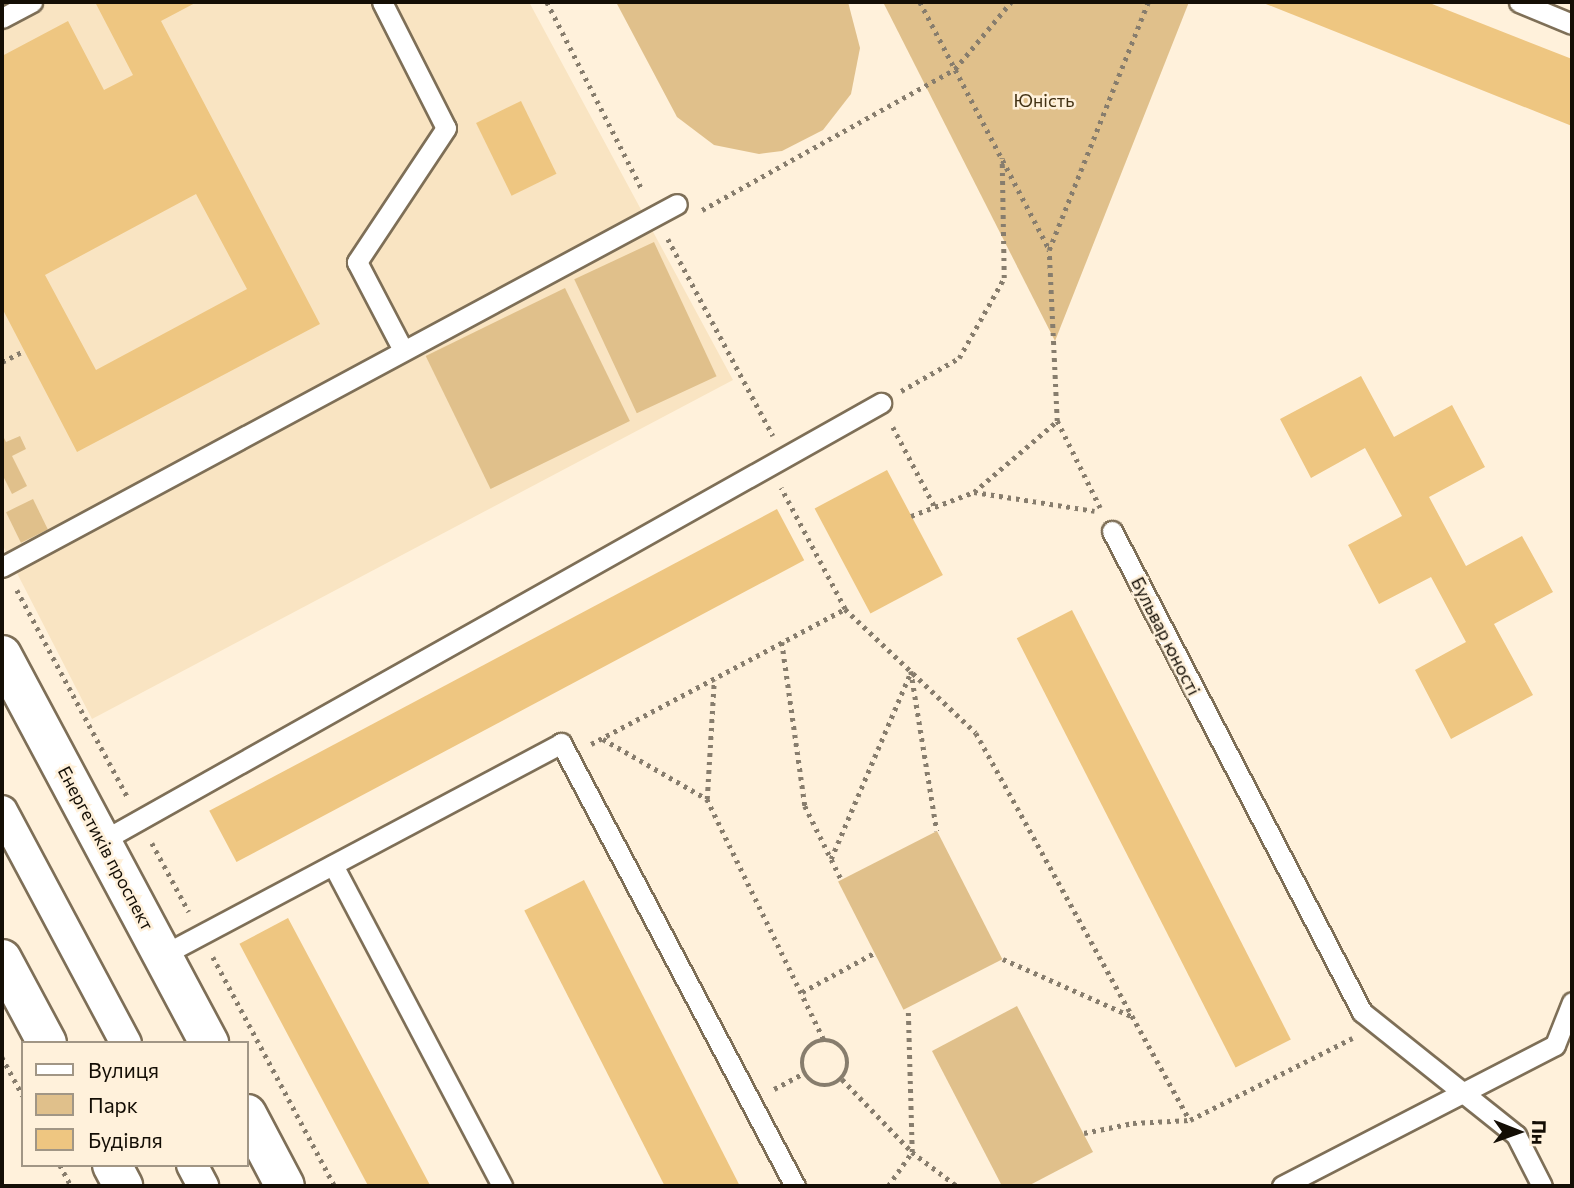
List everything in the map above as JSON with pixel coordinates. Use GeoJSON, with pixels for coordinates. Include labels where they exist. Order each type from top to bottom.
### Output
{"type":"FeatureCollection","features":[{"type":"Feature","properties":{"kind":"street","name":"Енергетиків проспект"},"geometry":{"type":"LineString","coordinates":[[2,655],[208,1041]]}},
{"type":"Feature","properties":{"kind":"street"},"geometry":{"type":"LineString","coordinates":[[2,811],[125,1041]]}},
{"type":"Feature","properties":{"kind":"street"},"geometry":{"type":"LineString","coordinates":[[2,959],[46,1041]]}},
{"type":"Feature","properties":{"kind":"street"},"geometry":{"type":"LineString","coordinates":[[248,1116],[285,1186]]}},
{"type":"Feature","properties":{"kind":"street"},"geometry":{"type":"LineString","coordinates":[[113,1167],[123,1186]]}},
{"type":"Feature","properties":{"kind":"street"},"geometry":{"type":"LineString","coordinates":[[193,1167],[204,1186]]}},
{"type":"Feature","properties":{"kind":"lane"},"geometry":{"type":"LineString","coordinates":[[2,18],[32,2]]}},
{"type":"Feature","properties":{"kind":"lane"},"geometry":{"type":"LineString","coordinates":[[382,2],[446,128],[357,262],[403,350]]}},
{"type":"Feature","properties":{"kind":"lane"},"geometry":{"type":"LineString","coordinates":[[1519,2],[1572,24]]}},
{"type":"Feature","properties":{"kind":"lane"},"geometry":{"type":"LineString","coordinates":[[3,566],[677,204]]}},
{"type":"Feature","properties":{"kind":"lane"},"geometry":{"type":"LineString","coordinates":[[102,841],[769,463],[881,403]]}},
{"type":"Feature","properties":{"kind":"lane","name":"Бульвар юності"},"geometry":{"type":"LineString","coordinates":[[1112,531],[1362,1012],[1516,1135],[1542,1186]]}},
{"type":"Feature","properties":{"kind":"lane"},"geometry":{"type":"LineString","coordinates":[[163,955],[561,743],[795,1186]]}},
{"type":"Feature","properties":{"kind":"lane"},"geometry":{"type":"LineString","coordinates":[[334,864],[502,1186]]}},
{"type":"Feature","properties":{"kind":"lane"},"geometry":{"type":"LineString","coordinates":[[1282,1186],[1555,1045],[1572,1002]]}},
{"type":"Feature","properties":{"kind":"path"},"geometry":{"type":"LineString","coordinates":[[920,2],[1049,250],[1057,421],[1102,512],[974,492]]}},
{"type":"Feature","properties":{"kind":"path"},"geometry":{"type":"LineString","coordinates":[[700,211],[955,69],[1011,2]]}},
{"type":"Feature","properties":{"kind":"path"},"geometry":{"type":"LineString","coordinates":[[1049,250],[1148,2]]}},
{"type":"Feature","properties":{"kind":"path"},"geometry":{"type":"LineString","coordinates":[[935,507],[881,403],[959,358],[1004,278],[1002,158]]}},
{"type":"Feature","properties":{"kind":"path"},"geometry":{"type":"LineString","coordinates":[[2,362],[24,351]]}},
{"type":"Feature","properties":{"kind":"path"},"geometry":{"type":"LineString","coordinates":[[911,516],[974,492],[1057,421]]}},
{"type":"Feature","properties":{"kind":"path"},"geometry":{"type":"LineString","coordinates":[[769,463],[845,609],[976,733],[1190,1120]]}},
{"type":"Feature","properties":{"kind":"path"},"geometry":{"type":"LineString","coordinates":[[3,566],[335,1186]]}},
{"type":"Feature","properties":{"kind":"path"},"geometry":{"type":"LineString","coordinates":[[569,756],[845,609]]}},
{"type":"Feature","properties":{"kind":"path"},"geometry":{"type":"LineString","coordinates":[[782,642],[805,806],[842,881]]}},
{"type":"Feature","properties":{"kind":"path"},"geometry":{"type":"LineString","coordinates":[[911,671],[937,831]]}},
{"type":"Feature","properties":{"kind":"path"},"geometry":{"type":"LineString","coordinates":[[831,859],[911,671]]}},
{"type":"Feature","properties":{"kind":"path"},"geometry":{"type":"LineString","coordinates":[[714,679],[707,799],[824,1040],[844,1050],[848,1064],[842,1079],[822,1086],[804,1073]]}},
{"type":"Feature","properties":{"kind":"path"},"geometry":{"type":"LineString","coordinates":[[603,738],[707,799]]}},
{"type":"Feature","properties":{"kind":"path"},"geometry":{"type":"LineString","coordinates":[[802,992],[876,952]]}},
{"type":"Feature","properties":{"kind":"path"},"geometry":{"type":"LineString","coordinates":[[1003,959],[1133,1017]]}},
{"type":"Feature","properties":{"kind":"path"},"geometry":{"type":"LineString","coordinates":[[888,1186],[912,1152],[908,1010]]}},
{"type":"Feature","properties":{"kind":"path"},"geometry":{"type":"LineString","coordinates":[[1084,1133],[1133,1123],[1190,1120],[1378,1024]]}},
{"type":"Feature","properties":{"kind":"path"},"geometry":{"type":"LineString","coordinates":[[804,1073],[806,1051],[824,1040]]}},
{"type":"Feature","properties":{"kind":"path"},"geometry":{"type":"LineString","coordinates":[[2,1057],[21,1092]]}},
{"type":"Feature","properties":{"kind":"path"},"geometry":{"type":"LineString","coordinates":[[750,1101],[804,1073]]}},
{"type":"Feature","properties":{"kind":"path"},"geometry":{"type":"LineString","coordinates":[[842,1079],[912,1152],[957,1186]]}},
{"type":"Feature","properties":{"kind":"path"},"geometry":{"type":"LineString","coordinates":[[61,1167],[71,1186]]}},
{"type":"Feature","properties":{"kind":"shaded area"},"geometry":{"type":"Polygon","coordinates":[[[2,2],[529,2],[733,380],[92,719],[2,544],[2,2]]]}},
{"type":"Feature","properties":{"kind":"green space"},"geometry":{"type":"Polygon","coordinates":[[[616,2],[848,2],[860,48],[851,94],[823,130],[782,151],[759,154],[714,145],[677,117],[616,2]]]}},
{"type":"Feature","properties":{"kind":"green space","name":"Юність"},"geometry":{"type":"Polygon","coordinates":[[[883,2],[1189,2],[1055,341],[883,2]]]}},
{"type":"Feature","properties":{"kind":"green space"},"geometry":{"type":"Polygon","coordinates":[[[654,242],[717,376],[637,413],[574,279],[654,242]]]}},
{"type":"Feature","properties":{"kind":"green space"},"geometry":{"type":"Polygon","coordinates":[[[565,288],[630,421],[491,489],[426,356],[565,288]]]}},
{"type":"Feature","properties":{"kind":"green space"},"geometry":{"type":"Polygon","coordinates":[[[2,434],[6,442],[20,436],[26,449],[12,456],[27,486],[12,494],[2,474],[2,434]]]}},
{"type":"Feature","properties":{"kind":"green space"},"geometry":{"type":"Polygon","coordinates":[[[33,499],[48,530],[21,543],[6,512],[33,499]]]}},
{"type":"Feature","properties":{"kind":"green space"},"geometry":{"type":"Polygon","coordinates":[[[937,831],[1002,959],[903,1010],[838,881],[937,831]]]}},
{"type":"Feature","properties":{"kind":"green space"},"geometry":{"type":"Polygon","coordinates":[[[1017,1006],[1093,1152],[1028,1186],[1002,1186],[932,1051],[1017,1006]]]}},
{"type":"Feature","properties":{"kind":"building"},"geometry":{"type":"Polygon","coordinates":[[[95,2],[197,2],[161,21],[320,324],[77,452],[2,308],[2,56],[68,21],[104,90],[133,75],[95,2]],[[196,194],[45,275],[96,370],[247,289],[196,194]]]}},
{"type":"Feature","properties":{"kind":"building"},"geometry":{"type":"Polygon","coordinates":[[[1261,2],[1427,2],[1572,59],[1572,126],[1261,2]]]}},
{"type":"Feature","properties":{"kind":"building"},"geometry":{"type":"Polygon","coordinates":[[[521,101],[557,174],[512,196],[476,123],[521,101]]]}},
{"type":"Feature","properties":{"kind":"building"},"geometry":{"type":"Polygon","coordinates":[[[1361,376],[1394,437],[1452,405],[1485,467],[1429,497],[1466,566],[1522,536],[1553,592],[1494,624],[1533,695],[1451,739],[1415,670],[1466,642],[1431,577],[1379,604],[1348,545],[1402,516],[1365,448],[1311,478],[1280,419],[1361,376]]]}},
{"type":"Feature","properties":{"kind":"building"},"geometry":{"type":"Polygon","coordinates":[[[887,470],[943,575],[870,614],[815,508],[887,470]]]}},
{"type":"Feature","properties":{"kind":"building"},"geometry":{"type":"Polygon","coordinates":[[[777,509],[804,560],[236,862],[209,811],[777,509]]]}},
{"type":"Feature","properties":{"kind":"building"},"geometry":{"type":"Polygon","coordinates":[[[1072,610],[1291,1039],[1236,1068],[1017,638],[1072,610]]]}},
{"type":"Feature","properties":{"kind":"building"},"geometry":{"type":"Polygon","coordinates":[[[584,880],[740,1186],[665,1186],[524,910],[584,880]]]}},
{"type":"Feature","properties":{"kind":"building"},"geometry":{"type":"Polygon","coordinates":[[[288,918],[430,1186],[368,1186],[239,944],[288,918]]]}}]}
